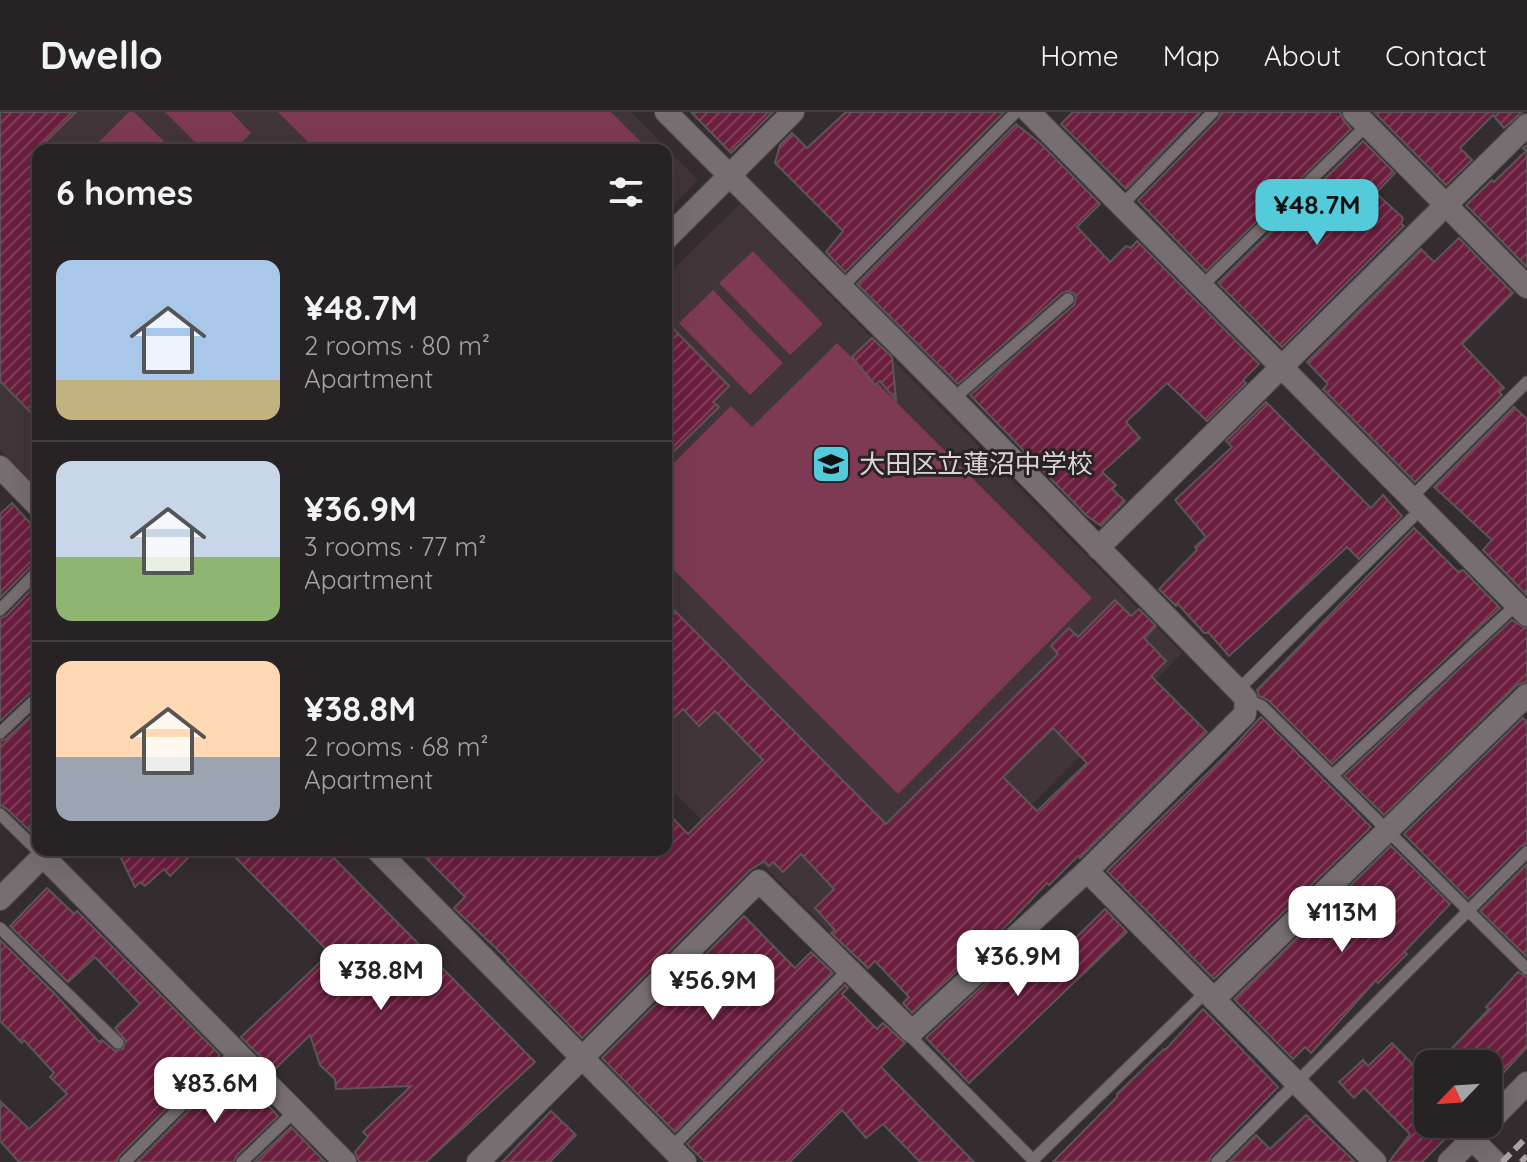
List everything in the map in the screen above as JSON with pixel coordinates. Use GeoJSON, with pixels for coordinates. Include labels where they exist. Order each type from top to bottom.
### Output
{"type":"FeatureCollection","features":[{"type":"Feature","properties":{"kind":"street"},"geometry":{"type":"LineString","coordinates":[[478,1162],[759,881],[912,1032],[1087,871],[1245,714],[1242,695],[953,399],[666,112]]}},
{"type":"Feature","properties":{"kind":"street"},"geometry":{"type":"LineString","coordinates":[[672,233],[793,112]]}},
{"type":"Feature","properties":{"kind":"street"},"geometry":{"type":"LineString","coordinates":[[1038,115],[1121,206],[1522,610]]}},
{"type":"Feature","properties":{"kind":"street"},"geometry":{"type":"LineString","coordinates":[[1360,118],[1527,287]]}},
{"type":"Feature","properties":{"kind":"street"},"geometry":{"type":"LineString","coordinates":[[1098,548],[1527,125]]}},
{"type":"Feature","properties":{"kind":"street"},"geometry":{"type":"LineString","coordinates":[[0,467],[32,500]]}},
{"type":"Feature","properties":{"kind":"street"},"geometry":{"type":"LineString","coordinates":[[1210,996],[1527,695]]}},
{"type":"Feature","properties":{"kind":"street"},"geometry":{"type":"LineString","coordinates":[[0,899],[43,856]]}},
{"type":"Feature","properties":{"kind":"street"},"geometry":{"type":"LineString","coordinates":[[49,856],[235,1052],[345,1162]]}},
{"type":"Feature","properties":{"kind":"street"},"geometry":{"type":"LineString","coordinates":[[383,856],[678,1155]]}},
{"type":"Feature","properties":{"kind":"street"},"geometry":{"type":"LineString","coordinates":[[1087,871],[1375,1162]]}},
{"type":"Feature","properties":{"kind":"street"},"geometry":{"type":"LineString","coordinates":[[1502,1109],[1527,1083]]}},
{"type":"Feature","properties":{"kind":"street"},"geometry":{"type":"LineString","coordinates":[[1449,1162],[1473,1138]]}},
{"type":"Feature","properties":{"kind":"street"},"geometry":{"type":"LineString","coordinates":[[1486,1138],[1495,1162]]}},
{"type":"Feature","properties":{"kind":"lane"},"geometry":{"type":"LineString","coordinates":[[842,287],[1016,112]]}},
{"type":"Feature","properties":{"kind":"lane"},"geometry":{"type":"LineString","coordinates":[[1121,206],[1213,112]]}},
{"type":"Feature","properties":{"kind":"lane"},"geometry":{"type":"LineString","coordinates":[[1201,287],[1360,118]]}},
{"type":"Feature","properties":{"kind":"lane"},"geometry":{"type":"LineString","coordinates":[[953,399],[1068,299]]}},
{"type":"Feature","properties":{"kind":"lane"},"geometry":{"type":"LineString","coordinates":[[1527,382],[1242,695],[1262,706],[1527,969]]}},
{"type":"Feature","properties":{"kind":"lane"},"geometry":{"type":"LineString","coordinates":[[0,610],[32,577]]}},
{"type":"Feature","properties":{"kind":"lane"},"geometry":{"type":"LineString","coordinates":[[1333,775],[1522,610]]}},
{"type":"Feature","properties":{"kind":"lane"},"geometry":{"type":"LineString","coordinates":[[0,733],[32,703]]}},
{"type":"Feature","properties":{"kind":"lane"},"geometry":{"type":"LineString","coordinates":[[0,814],[32,841]]}},
{"type":"Feature","properties":{"kind":"lane"},"geometry":{"type":"LineString","coordinates":[[1217,1162],[1527,852]]}},
{"type":"Feature","properties":{"kind":"lane"},"geometry":{"type":"LineString","coordinates":[[0,928],[118,1043]]}},
{"type":"Feature","properties":{"kind":"lane"},"geometry":{"type":"LineString","coordinates":[[678,1155],[849,969]]}},
{"type":"Feature","properties":{"kind":"lane"},"geometry":{"type":"LineString","coordinates":[[912,1032],[913,1039],[1034,1161],[1210,996]]}},
{"type":"Feature","properties":{"kind":"lane"},"geometry":{"type":"LineString","coordinates":[[125,1162],[235,1052]]}},
{"type":"Feature","properties":{"kind":"lane"},"geometry":{"type":"LineString","coordinates":[[242,1162],[295,1111]]}},
{"type":"Feature","properties":{"kind":"shaded area"},"geometry":{"type":"Polygon","coordinates":[[[75,112],[631,112],[663,144],[44,144],[75,112]]]}},
{"type":"Feature","properties":{"kind":"shaded area"},"geometry":{"type":"Polygon","coordinates":[[[129,112],[134,112],[167,144],[101,144],[99,142],[129,112]]]}},
{"type":"Feature","properties":{"kind":"shaded area"},"geometry":{"type":"Polygon","coordinates":[[[165,112],[231,112],[251,133],[240,144],[197,144],[165,112]]]}},
{"type":"Feature","properties":{"kind":"shaded area"},"geometry":{"type":"Polygon","coordinates":[[[278,112],[611,112],[643,144],[310,144],[278,112]]]}},
{"type":"Feature","properties":{"kind":"shaded area"},"geometry":{"type":"Polygon","coordinates":[[[0,145],[29,159],[32,156],[32,482],[0,450],[0,145]]]}},
{"type":"Feature","properties":{"kind":"shaded area"},"geometry":{"type":"Polygon","coordinates":[[[672,154],[698,180],[672,206],[672,154]]]}},
{"type":"Feature","properties":{"kind":"shaded area","name":"大田区立蓮沼中学校"},"geometry":{"type":"Polygon","coordinates":[[[740,204],[1182,653],[868,970],[763,865],[745,864],[672,790],[672,270],[740,204]]]}},
{"type":"Feature","properties":{"kind":"shaded area"},"geometry":{"type":"Polygon","coordinates":[[[753,251],[823,324],[790,355],[719,283],[753,251]]]}},
{"type":"Feature","properties":{"kind":"shaded area"},"geometry":{"type":"Polygon","coordinates":[[[713,290],[783,363],[750,395],[679,323],[713,290]]]}},
{"type":"Feature","properties":{"kind":"shaded area"},"geometry":{"type":"Polygon","coordinates":[[[837,343],[1092,598],[898,794],[672,568],[672,465],[731,406],[752,427],[837,343]]]}},
{"type":"Feature","properties":{"kind":"building"},"geometry":{"type":"Polygon","coordinates":[[[0,112],[76,112],[43,144],[32,144],[32,414],[0,381],[0,112]]]}},
{"type":"Feature","properties":{"kind":"building"},"geometry":{"type":"Polygon","coordinates":[[[691,112],[773,112],[731,153],[691,112]]]}},
{"type":"Feature","properties":{"kind":"building"},"geometry":{"type":"Polygon","coordinates":[[[846,112],[1004,112],[845,272],[826,252],[843,231],[775,163],[780,145],[792,133],[807,148],[846,112]]]}},
{"type":"Feature","properties":{"kind":"building"},"geometry":{"type":"Polygon","coordinates":[[[1073,112],[1201,112],[1126,189],[1061,124],[1073,112]]]}},
{"type":"Feature","properties":{"kind":"building"},"geometry":{"type":"Polygon","coordinates":[[[1221,112],[1340,112],[1351,129],[1206,271],[1138,201],[1219,118],[1221,112]]]}},
{"type":"Feature","properties":{"kind":"building"},"geometry":{"type":"Polygon","coordinates":[[[1374,112],[1522,112],[1504,128],[1493,115],[1460,148],[1472,160],[1446,185],[1374,112]]]}},
{"type":"Feature","properties":{"kind":"building"},"geometry":{"type":"Polygon","coordinates":[[[1016,124],[1040,143],[1100,204],[1077,227],[1110,262],[1126,246],[1131,248],[1137,241],[1259,364],[1243,380],[1246,383],[1207,421],[1167,383],[1126,422],[1140,438],[1102,472],[1116,485],[1112,489],[1125,501],[1101,526],[1086,515],[970,395],[1074,305],[1074,293],[1062,293],[958,384],[857,284],[1016,124]]]}},
{"type":"Feature","properties":{"kind":"building"},"geometry":{"type":"Polygon","coordinates":[[[1363,141],[1395,173],[1376,193],[1403,218],[1401,224],[1404,226],[1282,347],[1218,283],[1363,141]]]}},
{"type":"Feature","properties":{"kind":"building"},"geometry":{"type":"Polygon","coordinates":[[[1527,145],[1527,267],[1466,205],[1526,151],[1523,148],[1527,145]]]}},
{"type":"Feature","properties":{"kind":"building"},"geometry":{"type":"Polygon","coordinates":[[[1459,238],[1513,293],[1462,344],[1504,388],[1499,392],[1502,395],[1415,482],[1323,389],[1328,384],[1307,362],[1421,249],[1434,262],[1459,238]]]}},
{"type":"Feature","properties":{"kind":"building"},"geometry":{"type":"Polygon","coordinates":[[[672,327],[729,386],[713,402],[719,407],[672,453],[672,327]]]}},
{"type":"Feature","properties":{"kind":"building"},"geometry":{"type":"Polygon","coordinates":[[[872,338],[892,357],[896,400],[880,381],[875,385],[852,357],[872,338]]]}},
{"type":"Feature","properties":{"kind":"building"},"geometry":{"type":"Polygon","coordinates":[[[1266,402],[1371,508],[1383,495],[1402,516],[1359,559],[1347,547],[1229,656],[1209,633],[1204,633],[1178,604],[1176,606],[1159,589],[1206,537],[1175,500],[1232,447],[1226,441],[1266,402]]]}},
{"type":"Feature","properties":{"kind":"building"},"geometry":{"type":"Polygon","coordinates":[[[1514,407],[1527,419],[1527,595],[1483,550],[1492,540],[1434,487],[1514,407]]]}},
{"type":"Feature","properties":{"kind":"building"},"geometry":{"type":"Polygon","coordinates":[[[12,503],[32,525],[32,565],[0,598],[0,514],[12,503]]]}},
{"type":"Feature","properties":{"kind":"building"},"geometry":{"type":"Polygon","coordinates":[[[1414,528],[1458,572],[1463,570],[1500,608],[1332,764],[1268,700],[1259,696],[1257,690],[1414,528]]]}},
{"type":"Feature","properties":{"kind":"building"},"geometry":{"type":"Polygon","coordinates":[[[32,589],[32,691],[0,721],[0,618],[6,616],[32,589]]]}},
{"type":"Feature","properties":{"kind":"building"},"geometry":{"type":"Polygon","coordinates":[[[1115,600],[1131,616],[1139,609],[1156,626],[1144,638],[1166,661],[1151,676],[1207,732],[1080,858],[1078,856],[1049,885],[1047,883],[1009,923],[912,1013],[903,1003],[909,997],[875,961],[868,968],[831,933],[835,930],[815,908],[834,889],[801,854],[783,872],[773,862],[769,866],[764,861],[749,871],[582,1038],[454,908],[465,897],[424,856],[672,856],[672,817],[688,834],[763,760],[715,711],[699,726],[683,709],[672,719],[672,608],[886,824],[1058,654],[1051,646],[1069,628],[1078,637],[1115,600]],[[1053,728],[1003,777],[1037,811],[1087,763],[1053,728]]]}},
{"type":"Feature","properties":{"kind":"building"},"geometry":{"type":"Polygon","coordinates":[[[1512,620],[1527,629],[1527,681],[1517,685],[1384,815],[1344,776],[1512,620]]]}},
{"type":"Feature","properties":{"kind":"building"},"geometry":{"type":"Polygon","coordinates":[[[32,715],[32,833],[0,806],[0,741],[32,715]]]}},
{"type":"Feature","properties":{"kind":"building"},"geometry":{"type":"Polygon","coordinates":[[[1261,717],[1371,827],[1214,979],[1107,871],[1261,717]]]}},
{"type":"Feature","properties":{"kind":"building"},"geometry":{"type":"Polygon","coordinates":[[[1523,718],[1527,722],[1527,844],[1521,846],[1468,899],[1404,834],[1523,718]]]}},
{"type":"Feature","properties":{"kind":"building"},"geometry":{"type":"Polygon","coordinates":[[[1391,846],[1450,904],[1404,952],[1407,954],[1378,983],[1376,980],[1311,1053],[1305,1047],[1293,1059],[1234,999],[1391,846]]]}},
{"type":"Feature","properties":{"kind":"building"},"geometry":{"type":"Polygon","coordinates":[[[120,856],[190,856],[170,876],[164,869],[145,886],[140,882],[135,887],[120,856]]]}},
{"type":"Feature","properties":{"kind":"building"},"geometry":{"type":"Polygon","coordinates":[[[234,856],[332,856],[535,1062],[426,1162],[359,1162],[355,1152],[368,1137],[363,1132],[411,1086],[336,1089],[335,1079],[320,1065],[310,1035],[274,1070],[241,1037],[330,953],[234,856]]]}},
{"type":"Feature","properties":{"kind":"building"},"geometry":{"type":"Polygon","coordinates":[[[1527,864],[1527,957],[1480,911],[1527,864]]]}},
{"type":"Feature","properties":{"kind":"building"},"geometry":{"type":"Polygon","coordinates":[[[47,888],[74,914],[77,911],[220,1055],[119,1156],[117,1162],[19,1162],[0,1141],[0,1101],[29,1129],[67,1094],[50,1077],[54,1073],[24,1040],[22,1043],[0,1021],[0,940],[99,1042],[102,1040],[115,1051],[123,1049],[126,1041],[115,1028],[140,1004],[95,957],[68,982],[10,926],[47,888]]]}},
{"type":"Feature","properties":{"kind":"building"},"geometry":{"type":"Polygon","coordinates":[[[1105,909],[1127,932],[969,1083],[926,1038],[1029,943],[1049,964],[1105,909]]]}},
{"type":"Feature","properties":{"kind":"building"},"geometry":{"type":"Polygon","coordinates":[[[744,916],[795,968],[811,952],[833,973],[675,1132],[602,1058],[744,916]]]}},
{"type":"Feature","properties":{"kind":"building"},"geometry":{"type":"Polygon","coordinates":[[[1518,972],[1527,977],[1527,1047],[1502,1075],[1502,1050],[1450,1050],[1489,1009],[1486,1007],[1518,972]]]}},
{"type":"Feature","properties":{"kind":"building"},"geometry":{"type":"Polygon","coordinates":[[[845,985],[848,988],[842,994],[877,1029],[883,1023],[905,1043],[881,1067],[974,1162],[920,1162],[883,1124],[866,1138],[842,1110],[790,1162],[705,1162],[687,1144],[845,985]]]}},
{"type":"Feature","properties":{"kind":"building"},"geometry":{"type":"Polygon","coordinates":[[[1203,1009],[1278,1087],[1211,1156],[1209,1162],[1053,1162],[1117,1094],[1165,1050],[1203,1009]]]}},
{"type":"Feature","properties":{"kind":"building"},"geometry":{"type":"Polygon","coordinates":[[[1392,1043],[1414,1066],[1414,1138],[1446,1138],[1422,1162],[1389,1162],[1410,1134],[1364,1088],[1354,1098],[1339,1082],[1363,1060],[1368,1066],[1392,1043]]]}},
{"type":"Feature","properties":{"kind":"building"},"geometry":{"type":"Polygon","coordinates":[[[232,1067],[278,1116],[236,1156],[234,1162],[137,1162],[232,1067]]]}},
{"type":"Feature","properties":{"kind":"building"},"geometry":{"type":"Polygon","coordinates":[[[551,1111],[576,1135],[550,1162],[502,1162],[551,1111]]]}},
{"type":"Feature","properties":{"kind":"building"},"geometry":{"type":"Polygon","coordinates":[[[1306,1115],[1355,1162],[1229,1162],[1256,1135],[1270,1149],[1306,1115]]]}},
{"type":"Feature","properties":{"kind":"building"},"geometry":{"type":"Polygon","coordinates":[[[291,1127],[325,1162],[254,1162],[291,1127]]]}},
{"type":"Feature","properties":{"kind":"railway"},"geometry":{"type":"LineString","coordinates":[[1502,1162],[1527,1137]]}},
{"type":"Feature","properties":{"kind":"railway"},"geometry":{"type":"LineString","coordinates":[[1521,1162],[1527,1156]]}},
{"type":"Feature","properties":{"kind":"place","name":"大田区立蓮沼中学校"},"geometry":{"type":"Point","coordinates":[831,464]}}]}
